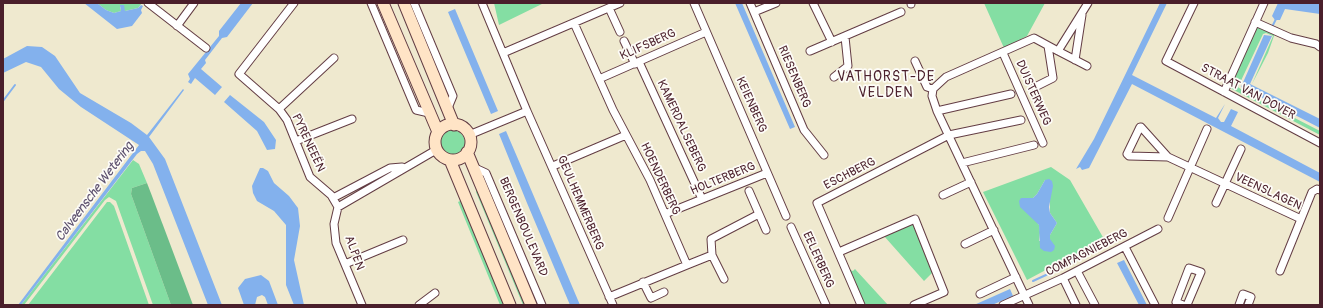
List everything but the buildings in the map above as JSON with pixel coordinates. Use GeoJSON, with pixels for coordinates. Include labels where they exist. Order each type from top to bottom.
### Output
{"type":"FeatureCollection","features":[{"type":"Feature","properties":{"kind":"main road"},"geometry":{"type":"LineString","coordinates":[[383,3],[429,114],[438,132]]}},
{"type":"Feature","properties":{"kind":"main road"},"geometry":{"type":"LineString","coordinates":[[404,3],[454,125]]}},
{"type":"Feature","properties":{"kind":"main road"},"geometry":{"type":"LineString","coordinates":[[454,125],[464,128],[469,135],[470,141],[467,152],[461,158],[450,160],[432,151],[438,132],[444,126],[454,125]]}},
{"type":"Feature","properties":{"kind":"main road","name":"BERGENBOULEVARD"},"geometry":{"type":"LineString","coordinates":[[467,152],[531,305]]}},
{"type":"Feature","properties":{"kind":"main road"},"geometry":{"type":"LineString","coordinates":[[450,160],[510,305]]}},
{"type":"Feature","properties":{"kind":"street"},"geometry":{"type":"LineString","coordinates":[[148,3],[206,48]]}},
{"type":"Feature","properties":{"kind":"street"},"geometry":{"type":"LineString","coordinates":[[177,26],[194,3]]}},
{"type":"Feature","properties":{"kind":"street","name":"PYRENEEËN"},"geometry":{"type":"LineString","coordinates":[[294,3],[239,74],[279,109],[287,120],[310,177],[333,198],[338,207]]}},
{"type":"Feature","properties":{"kind":"street"},"geometry":{"type":"LineString","coordinates":[[371,3],[416,110],[429,114]]}},
{"type":"Feature","properties":{"kind":"street"},"geometry":{"type":"LineString","coordinates":[[414,3],[454,96],[448,108]]}},
{"type":"Feature","properties":{"kind":"street","name":"GEULHEMMERBERG"},"geometry":{"type":"LineString","coordinates":[[482,3],[527,111],[553,166],[613,305]]}},
{"type":"Feature","properties":{"kind":"street"},"geometry":{"type":"LineString","coordinates":[[503,53],[574,24],[620,3]]}},
{"type":"Feature","properties":{"kind":"street","name":"KEIENBERG"},"geometry":{"type":"LineString","coordinates":[[694,3],[786,216]]}},
{"type":"Feature","properties":{"kind":"street","name":"RIESENBERG"},"geometry":{"type":"LineString","coordinates":[[750,3],[804,130],[824,155]]}},
{"type":"Feature","properties":{"kind":"street"},"geometry":{"type":"LineString","coordinates":[[754,12],[776,3]]}},
{"type":"Feature","properties":{"kind":"street"},"geometry":{"type":"LineString","coordinates":[[813,3],[832,42]]}},
{"type":"Feature","properties":{"kind":"street"},"geometry":{"type":"LineString","coordinates":[[1058,51],[1088,3]]}},
{"type":"Feature","properties":{"kind":"street","name":"STRAAT VAN DOVER"},"geometry":{"type":"LineString","coordinates":[[1194,3],[1166,61],[1320,143]]}},
{"type":"Feature","properties":{"kind":"street"},"geometry":{"type":"LineString","coordinates":[[1224,92],[1262,4]]}},
{"type":"Feature","properties":{"kind":"street"},"geometry":{"type":"LineString","coordinates":[[609,8],[620,32]]}},
{"type":"Feature","properties":{"kind":"street"},"geometry":{"type":"LineString","coordinates":[[1075,60],[1083,10]]}},
{"type":"Feature","properties":{"kind":"street"},"geometry":{"type":"LineString","coordinates":[[810,51],[901,12]]}},
{"type":"Feature","properties":{"kind":"street"},"geometry":{"type":"LineString","coordinates":[[1255,22],[1304,42],[1316,44],[1320,47]]}},
{"type":"Feature","properties":{"kind":"street","name":"HOENDERBERG"},"geometry":{"type":"LineString","coordinates":[[574,24],[626,135],[647,174],[687,265]]}},
{"type":"Feature","properties":{"kind":"street","name":"KLIFSBERG"},"geometry":{"type":"LineString","coordinates":[[599,79],[706,32]]}},
{"type":"Feature","properties":{"kind":"street"},"geometry":{"type":"LineString","coordinates":[[834,77],[848,66],[845,36]]}},
{"type":"Feature","properties":{"kind":"street"},"geometry":{"type":"LineString","coordinates":[[1029,305],[972,182],[937,111],[932,96],[933,89],[946,77],[1034,38],[1087,66]]}},
{"type":"Feature","properties":{"kind":"street","name":"KAMERDALSEBERG"},"geometry":{"type":"LineString","coordinates":[[624,41],[637,63],[702,199]]}},
{"type":"Feature","properties":{"kind":"street"},"geometry":{"type":"LineString","coordinates":[[1035,87],[1053,78],[1048,46]]}},
{"type":"Feature","properties":{"kind":"street","name":"DUISTERWEG"},"geometry":{"type":"LineString","coordinates":[[1003,53],[1043,143]]}},
{"type":"Feature","properties":{"kind":"street"},"geometry":{"type":"LineString","coordinates":[[279,109],[334,58]]}},
{"type":"Feature","properties":{"kind":"street"},"geometry":{"type":"LineString","coordinates":[[915,61],[927,87],[933,89]]}},
{"type":"Feature","properties":{"kind":"street"},"geometry":{"type":"LineString","coordinates":[[937,111],[1011,94]]}},
{"type":"Feature","properties":{"kind":"street"},"geometry":{"type":"LineString","coordinates":[[469,135],[527,111]]}},
{"type":"Feature","properties":{"kind":"street"},"geometry":{"type":"LineString","coordinates":[[296,142],[352,120]]}},
{"type":"Feature","properties":{"kind":"street"},"geometry":{"type":"LineString","coordinates":[[949,136],[1020,120]]}},
{"type":"Feature","properties":{"kind":"street","name":"VEENSLAGEN"},"geometry":{"type":"LineString","coordinates":[[1168,157],[1129,156],[1127,154],[1140,127],[1168,157],[1301,219]]}},
{"type":"Feature","properties":{"kind":"street"},"geometry":{"type":"LineString","coordinates":[[1168,218],[1207,129]]}},
{"type":"Feature","properties":{"kind":"street"},"geometry":{"type":"LineString","coordinates":[[553,166],[626,135]]}},
{"type":"Feature","properties":{"kind":"street","name":"ESCHBERG"},"geometry":{"type":"LineString","coordinates":[[861,305],[817,203],[949,136]]}},
{"type":"Feature","properties":{"kind":"street"},"geometry":{"type":"LineString","coordinates":[[962,163],[1034,145]]}},
{"type":"Feature","properties":{"kind":"street","name":"VEENSLAGEN"},"geometry":{"type":"LineString","coordinates":[[1216,203],[1241,150]]}},
{"type":"Feature","properties":{"kind":"street"},"geometry":{"type":"LineString","coordinates":[[338,207],[432,151]]}},
{"type":"Feature","properties":{"kind":"street"},"geometry":{"type":"LineString","coordinates":[[333,198],[390,168],[404,167]]}},
{"type":"Feature","properties":{"kind":"street","name":"BERGENBOULEVARD"},"geometry":{"type":"LineString","coordinates":[[472,167],[486,173],[542,305]]}},
{"type":"Feature","properties":{"kind":"street","name":"HOLTERBERG"},"geometry":{"type":"LineString","coordinates":[[665,214],[767,173]]}},
{"type":"Feature","properties":{"kind":"street"},"geometry":{"type":"LineString","coordinates":[[943,195],[972,182]]}},
{"type":"Feature","properties":{"kind":"street","name":"VEENSLAGEN"},"geometry":{"type":"LineString","coordinates":[[1280,271],[1312,192],[1317,189],[1320,190]]}},
{"type":"Feature","properties":{"kind":"street"},"geometry":{"type":"LineString","coordinates":[[749,191],[766,230]]}},
{"type":"Feature","properties":{"kind":"street","name":"ALPEN"},"geometry":{"type":"LineString","coordinates":[[338,207],[334,224],[336,243],[362,305]]}},
{"type":"Feature","properties":{"kind":"street"},"geometry":{"type":"LineString","coordinates":[[724,279],[712,255],[710,239],[759,214]]}},
{"type":"Feature","properties":{"kind":"street"},"geometry":{"type":"LineString","coordinates":[[839,252],[915,219],[944,292],[914,305]]}},
{"type":"Feature","properties":{"kind":"street","name":"EELERBERG"},"geometry":{"type":"LineString","coordinates":[[791,227],[823,304]]}},
{"type":"Feature","properties":{"kind":"street","name":"COMPAGNIEBERG"},"geometry":{"type":"LineString","coordinates":[[1003,305],[1063,278],[1158,229]]}},
{"type":"Feature","properties":{"kind":"street"},"geometry":{"type":"LineString","coordinates":[[965,244],[994,230]]}},
{"type":"Feature","properties":{"kind":"street"},"geometry":{"type":"LineString","coordinates":[[345,264],[403,240]]}},
{"type":"Feature","properties":{"kind":"street"},"geometry":{"type":"LineString","coordinates":[[1125,247],[1155,305]]}},
{"type":"Feature","properties":{"kind":"street"},"geometry":{"type":"LineString","coordinates":[[609,297],[712,255]]}},
{"type":"Feature","properties":{"kind":"street"},"geometry":{"type":"LineString","coordinates":[[1190,268],[1200,272],[1183,305],[1176,302],[1190,268]]}},
{"type":"Feature","properties":{"kind":"street"},"geometry":{"type":"LineString","coordinates":[[1077,271],[1095,305]]}},
{"type":"Feature","properties":{"kind":"street"},"geometry":{"type":"LineString","coordinates":[[980,294],[1016,277]]}},
{"type":"Feature","properties":{"kind":"street"},"geometry":{"type":"LineString","coordinates":[[1063,278],[1076,305]]}},
{"type":"Feature","properties":{"kind":"street"},"geometry":{"type":"LineString","coordinates":[[643,282],[651,298],[664,292]]}},
{"type":"Feature","properties":{"kind":"street"},"geometry":{"type":"LineString","coordinates":[[419,305],[435,293]]}},
{"type":"Feature","properties":{"kind":"street"},"geometry":{"type":"LineString","coordinates":[[1239,305],[1243,294],[1251,297],[1248,305]]}},
{"type":"Feature","properties":{"kind":"green space"},"geometry":{"type":"Polygon","coordinates":[[[97,3],[142,3],[138,8],[125,11],[120,6],[121,11],[114,13],[106,10],[97,3]]]}},
{"type":"Feature","properties":{"kind":"green space"},"geometry":{"type":"Polygon","coordinates":[[[494,3],[544,3],[499,25],[494,3]]]}},
{"type":"Feature","properties":{"kind":"green space"},"geometry":{"type":"Polygon","coordinates":[[[984,3],[1045,3],[1027,36],[1004,48],[984,3]]]}},
{"type":"Feature","properties":{"kind":"green space"},"geometry":{"type":"Polygon","coordinates":[[[1260,26],[1275,33],[1268,53],[1252,84],[1273,36],[1266,33],[1263,34],[1238,87],[1246,93],[1320,131],[1320,135],[1228,87],[1256,27],[1260,26]]]}},
{"type":"Feature","properties":{"kind":"green space"},"geometry":{"type":"Polygon","coordinates":[[[452,130],[461,134],[465,143],[461,152],[452,156],[443,152],[439,143],[443,134],[452,130]]]}},
{"type":"Feature","properties":{"kind":"green space"},"geometry":{"type":"Polygon","coordinates":[[[133,160],[139,164],[147,183],[132,188],[131,194],[171,305],[153,305],[116,201],[109,197],[105,200],[24,305],[21,305],[133,160]]]}},
{"type":"Feature","properties":{"kind":"green space"},"geometry":{"type":"Polygon","coordinates":[[[1051,167],[1070,180],[1104,239],[1027,280],[983,192],[1051,167]],[[1045,180],[1033,198],[1021,198],[1039,225],[1039,241],[1050,239],[1050,235],[1057,223],[1050,213],[1050,199],[1045,180]]]}},
{"type":"Feature","properties":{"kind":"green space"},"geometry":{"type":"Polygon","coordinates":[[[147,183],[193,305],[171,305],[131,194],[132,188],[147,183]]]}},
{"type":"Feature","properties":{"kind":"green space"},"geometry":{"type":"Polygon","coordinates":[[[477,187],[528,305],[523,305],[476,192],[477,187]]]}},
{"type":"Feature","properties":{"kind":"green space"},"geometry":{"type":"Polygon","coordinates":[[[462,200],[506,305],[500,305],[458,202],[462,200]]]}},
{"type":"Feature","properties":{"kind":"green space"},"geometry":{"type":"Polygon","coordinates":[[[107,202],[110,202],[114,206],[149,305],[28,305],[107,202]]]}},
{"type":"Feature","properties":{"kind":"green space"},"geometry":{"type":"Polygon","coordinates":[[[913,224],[933,272],[924,281],[884,236],[913,224]]]}},
{"type":"Feature","properties":{"kind":"green space"},"geometry":{"type":"Polygon","coordinates":[[[855,269],[888,305],[864,305],[850,270],[853,271],[855,269]]]}},
{"type":"Feature","properties":{"kind":"water"},"geometry":{"type":"Polygon","coordinates":[[[84,3],[97,3],[106,10],[114,13],[121,11],[120,5],[124,5],[125,11],[138,8],[141,5],[143,6],[141,10],[142,13],[132,26],[117,29],[84,3]]]}},
{"type":"Feature","properties":{"kind":"water"},"geometry":{"type":"Polygon","coordinates":[[[241,3],[253,3],[227,37],[222,38],[205,60],[206,63],[201,69],[222,87],[215,95],[195,78],[191,84],[188,82],[190,79],[188,74],[219,36],[219,31],[241,3]]]}},
{"type":"Feature","properties":{"kind":"water"},"geometry":{"type":"Polygon","coordinates":[[[735,3],[742,3],[795,127],[790,129],[735,3]]]}},
{"type":"Feature","properties":{"kind":"water"},"geometry":{"type":"Polygon","coordinates":[[[1160,3],[1167,3],[1132,75],[1216,118],[1225,104],[1218,118],[1221,122],[1224,122],[1231,109],[1238,112],[1231,126],[1320,173],[1320,182],[1132,84],[1089,168],[1082,170],[1080,167],[1076,169],[1094,139],[1160,3]]]}},
{"type":"Feature","properties":{"kind":"water"},"geometry":{"type":"Polygon","coordinates":[[[1278,3],[1320,3],[1320,14],[1285,9],[1280,20],[1275,20],[1272,16],[1278,3]]]}},
{"type":"Feature","properties":{"kind":"water"},"geometry":{"type":"Polygon","coordinates":[[[455,9],[498,111],[491,114],[448,12],[455,9]]]}},
{"type":"Feature","properties":{"kind":"water"},"geometry":{"type":"Polygon","coordinates":[[[1264,35],[1272,36],[1250,84],[1320,119],[1320,128],[1241,87],[1264,35]]]}},
{"type":"Feature","properties":{"kind":"water"},"geometry":{"type":"Polygon","coordinates":[[[27,46],[42,47],[55,56],[80,93],[131,123],[147,135],[183,89],[184,90],[149,137],[165,159],[222,305],[208,305],[153,164],[145,151],[141,151],[137,154],[21,305],[18,305],[139,145],[81,107],[59,89],[41,67],[26,62],[3,73],[3,59],[27,46]]]}},
{"type":"Feature","properties":{"kind":"water"},"geometry":{"type":"Polygon","coordinates":[[[230,95],[264,122],[276,140],[275,149],[267,150],[257,131],[224,102],[230,95]]]}},
{"type":"Feature","properties":{"kind":"water"},"geometry":{"type":"Polygon","coordinates":[[[506,131],[580,305],[570,305],[499,134],[506,131]]]}},
{"type":"Feature","properties":{"kind":"water"},"geometry":{"type":"Polygon","coordinates":[[[260,168],[268,171],[274,183],[289,196],[298,208],[300,226],[294,260],[304,305],[294,305],[286,285],[286,225],[274,211],[257,201],[253,193],[252,186],[260,168]]]}},
{"type":"Feature","properties":{"kind":"water"},"geometry":{"type":"Polygon","coordinates":[[[1049,179],[1052,181],[1053,186],[1049,207],[1050,213],[1057,223],[1050,235],[1050,239],[1055,246],[1054,250],[1051,252],[1044,251],[1040,248],[1039,225],[1020,207],[1019,201],[1021,198],[1033,198],[1045,180],[1049,179]]]}},
{"type":"Feature","properties":{"kind":"water"},"geometry":{"type":"Polygon","coordinates":[[[1124,260],[1147,305],[1139,305],[1117,263],[1124,260]]]}},
{"type":"Feature","properties":{"kind":"water"},"geometry":{"type":"Polygon","coordinates":[[[261,275],[269,281],[278,305],[268,305],[265,297],[262,295],[257,297],[255,305],[244,305],[238,288],[245,279],[261,275]]]}},
{"type":"Feature","properties":{"kind":"water"},"geometry":{"type":"Polygon","coordinates":[[[1010,289],[1013,296],[992,305],[974,305],[1010,289]]]}},
{"type":"Feature","properties":{"kind":"waterway"},"geometry":{"type":"LineString","coordinates":[[1272,27],[1276,19]]}},
{"type":"Feature","properties":{"kind":"waterway"},"geometry":{"type":"LineString","coordinates":[[3,101],[15,85]]}},
{"type":"Feature","properties":{"kind":"waterway"},"geometry":{"type":"LineString","coordinates":[[1071,263],[1111,241],[1112,243]]}},
{"type":"Feature","properties":{"kind":"waterway"},"geometry":{"type":"LineString","coordinates":[[1033,281],[1061,268]]}},
{"type":"Feature","properties":{"kind":"district","name":"VATHORST-DE VELDEN"},"geometry":{"type":"Point","coordinates":[886,86]}},
{"type":"Feature","properties":{"kind":"water label","name":"Calveensche Wetering"},"geometry":{"type":"Point","coordinates":[95,192]}}]}
